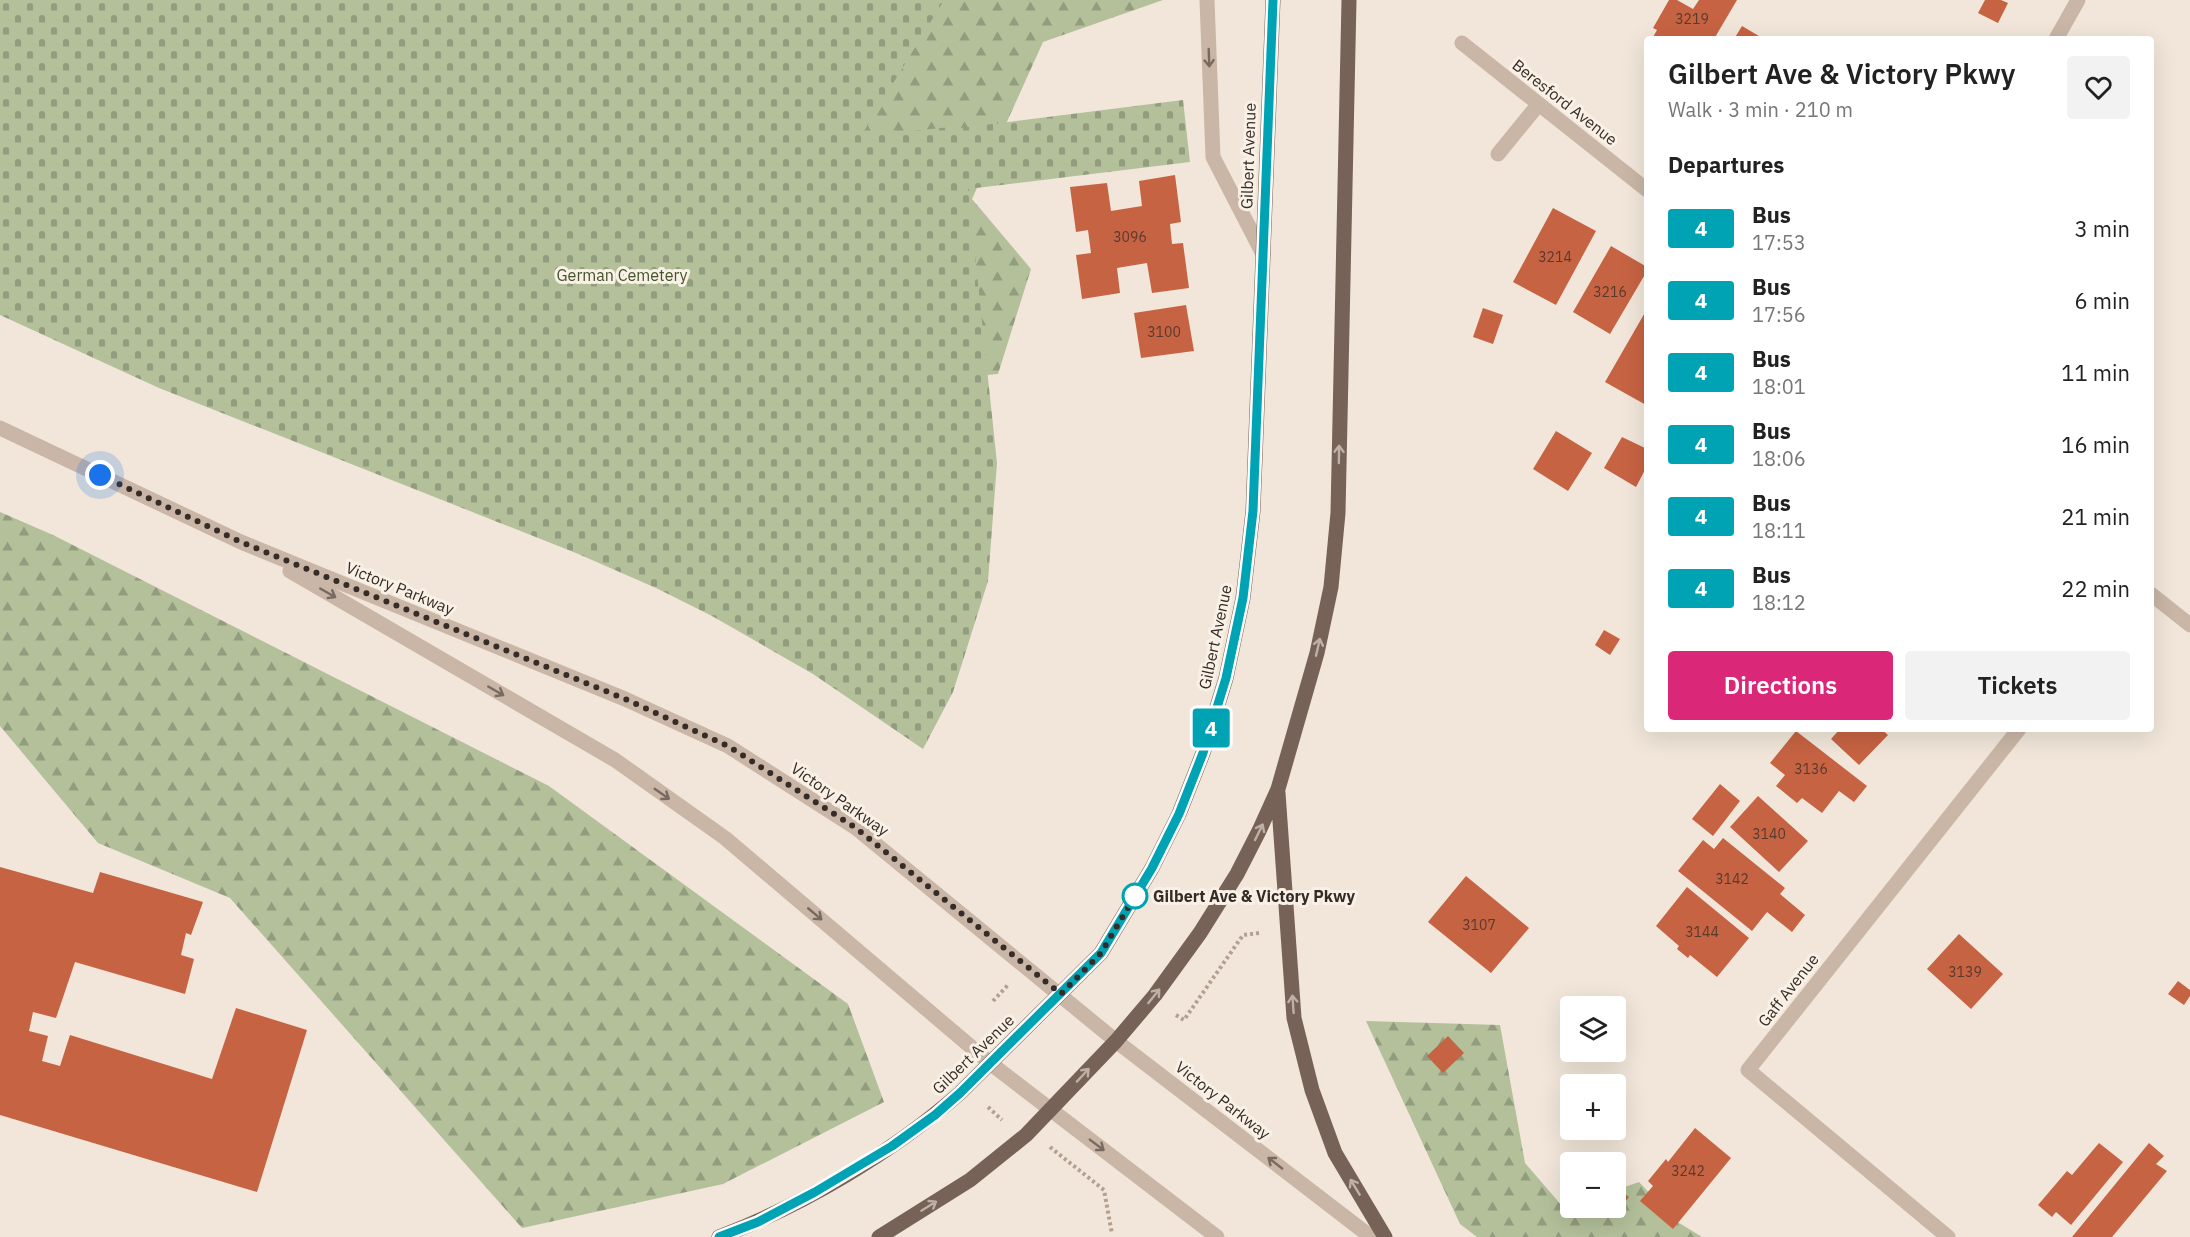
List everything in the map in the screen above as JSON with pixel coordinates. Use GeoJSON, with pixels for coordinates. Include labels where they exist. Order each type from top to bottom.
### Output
{"type":"FeatureCollection","features":[{"type":"Feature","properties":{"kind":"main road","name":"Gilbert Avenue"},"geometry":{"type":"LineString","coordinates":[[719,1237],[758,1222],[787,1207],[892,1146],[935,1115],[990,1064],[1101,953],[1152,868],[1179,814],[1203,753],[1226,678],[1243,598],[1253,511],[1273,0]]}},
{"type":"Feature","properties":{"kind":"main road"},"geometry":{"type":"LineString","coordinates":[[879,1237],[970,1180],[1026,1135],[1116,1041],[1155,995],[1200,933],[1237,874],[1260,831],[1278,789],[1317,653],[1331,587],[1338,513],[1349,0]]}},
{"type":"Feature","properties":{"kind":"main road"},"geometry":{"type":"LineString","coordinates":[[1278,789],[1294,1018],[1312,1090],[1335,1153],[1385,1237]]}},
{"type":"Feature","properties":{"kind":"street"},"geometry":{"type":"LineString","coordinates":[[1207,0],[1213,157],[1263,254]]}},
{"type":"Feature","properties":{"kind":"street"},"geometry":{"type":"LineString","coordinates":[[2058,36],[2078,0]]}},
{"type":"Feature","properties":{"kind":"street","name":"Beresford Avenue"},"geometry":{"type":"LineString","coordinates":[[1462,43],[1644,188]]}},
{"type":"Feature","properties":{"kind":"street"},"geometry":{"type":"LineString","coordinates":[[1498,154],[1538,105]]}},
{"type":"Feature","properties":{"kind":"street","name":"Victory Parkway"},"geometry":{"type":"LineString","coordinates":[[0,428],[241,542],[625,699],[728,746],[856,828],[1116,1041],[1371,1237]]}},
{"type":"Feature","properties":{"kind":"street","name":"Victory Parkway"},"geometry":{"type":"LineString","coordinates":[[241,542],[615,760],[724,838],[990,1064],[1217,1237]]}},
{"type":"Feature","properties":{"kind":"street"},"geometry":{"type":"LineString","coordinates":[[2154,596],[2190,626]]}},
{"type":"Feature","properties":{"kind":"street","name":"Gaff Avenue"},"geometry":{"type":"LineString","coordinates":[[1948,1237],[1748,1070],[2017,732]]}},
{"type":"Feature","properties":{"kind":"path"},"geometry":{"type":"LineString","coordinates":[[1176,1015],[1184,1020],[1243,935],[1259,933]]}},
{"type":"Feature","properties":{"kind":"path"},"geometry":{"type":"LineString","coordinates":[[993,1001],[1010,982]]}},
{"type":"Feature","properties":{"kind":"path"},"geometry":{"type":"LineString","coordinates":[[988,1107],[1005,1123]]}},
{"type":"Feature","properties":{"kind":"path"},"geometry":{"type":"LineString","coordinates":[[1049,1147],[1104,1190],[1112,1234]]}},
{"type":"Feature","properties":{"kind":"green space","name":"German Cemetery"},"geometry":{"type":"Polygon","coordinates":[[[0,0],[944,0],[861,136],[961,126],[961,128],[1183,100],[1190,162],[968,189],[997,463],[988,581],[953,692],[923,749],[813,674],[712,616],[656,588],[576,553],[159,388],[0,315],[0,0]]]}},
{"type":"Feature","properties":{"kind":"green space"},"geometry":{"type":"Polygon","coordinates":[[[781,0],[1163,0],[1043,42],[972,199],[1031,269],[998,374],[852,386],[781,0]]]}},
{"type":"Feature","properties":{"kind":"green space"},"geometry":{"type":"Polygon","coordinates":[[[0,512],[53,535],[549,786],[848,1004],[884,1102],[723,1184],[522,1228],[230,898],[98,843],[0,726],[0,512]]]}},
{"type":"Feature","properties":{"kind":"green space"},"geometry":{"type":"Polygon","coordinates":[[[1366,1021],[1500,1025],[1525,1163],[1560,1204],[1560,1218],[1626,1218],[1626,1187],[1639,1182],[1676,1221],[1702,1237],[1477,1237],[1460,1224],[1366,1021]]]}},
{"type":"Feature","properties":{"kind":"building"},"geometry":{"type":"Polygon","coordinates":[[[1669,0],[1677,0],[1693,9],[1699,0],[1737,0],[1716,36],[1654,36],[1657,30],[1653,28],[1669,0]]]}},
{"type":"Feature","properties":{"kind":"building"},"geometry":{"type":"Polygon","coordinates":[[[1985,0],[2001,0],[2008,3],[1998,23],[1978,13],[1985,0]]]}},
{"type":"Feature","properties":{"kind":"building"},"geometry":{"type":"Polygon","coordinates":[[[1742,26],[1759,36],[1736,36],[1742,26]]]}},
{"type":"Feature","properties":{"kind":"building"},"geometry":{"type":"Polygon","coordinates":[[[1175,175],[1181,222],[1170,224],[1172,244],[1183,243],[1189,288],[1152,293],[1147,263],[1117,268],[1120,293],[1082,299],[1076,255],[1091,253],[1088,230],[1076,232],[1070,187],[1107,183],[1111,211],[1142,206],[1139,181],[1175,175]]]}},
{"type":"Feature","properties":{"kind":"building"},"geometry":{"type":"Polygon","coordinates":[[[1553,208],[1596,231],[1556,305],[1513,282],[1553,208]]]}},
{"type":"Feature","properties":{"kind":"building"},"geometry":{"type":"Polygon","coordinates":[[[1611,246],[1644,265],[1644,276],[1610,334],[1573,312],[1611,246]]]}},
{"type":"Feature","properties":{"kind":"building"},"geometry":{"type":"Polygon","coordinates":[[[1186,305],[1194,351],[1141,358],[1134,313],[1186,305]]]}},
{"type":"Feature","properties":{"kind":"building"},"geometry":{"type":"Polygon","coordinates":[[[1483,308],[1503,315],[1493,344],[1473,337],[1483,308]]]}},
{"type":"Feature","properties":{"kind":"building"},"geometry":{"type":"Polygon","coordinates":[[[1644,314],[1644,404],[1605,382],[1644,314]]]}},
{"type":"Feature","properties":{"kind":"building"},"geometry":{"type":"Polygon","coordinates":[[[1556,431],[1592,453],[1568,491],[1533,469],[1556,431]]]}},
{"type":"Feature","properties":{"kind":"building"},"geometry":{"type":"Polygon","coordinates":[[[1622,437],[1644,448],[1644,472],[1636,487],[1604,468],[1622,437]]]}},
{"type":"Feature","properties":{"kind":"building"},"geometry":{"type":"Polygon","coordinates":[[[1604,630],[1620,639],[1610,655],[1595,645],[1604,630]]]}},
{"type":"Feature","properties":{"kind":"building"},"geometry":{"type":"Polygon","coordinates":[[[1797,732],[1867,786],[1854,802],[1839,791],[1822,813],[1802,798],[1797,803],[1776,786],[1785,775],[1770,763],[1797,732]]]}},
{"type":"Feature","properties":{"kind":"building"},"geometry":{"type":"Polygon","coordinates":[[[1837,732],[1884,732],[1888,735],[1859,765],[1831,739],[1837,732]]]}},
{"type":"Feature","properties":{"kind":"building"},"geometry":{"type":"Polygon","coordinates":[[[1720,784],[1740,801],[1713,836],[1692,819],[1720,784]]]}},
{"type":"Feature","properties":{"kind":"building"},"geometry":{"type":"Polygon","coordinates":[[[1758,796],[1808,841],[1779,872],[1730,827],[1758,796]]]}},
{"type":"Feature","properties":{"kind":"building"},"geometry":{"type":"Polygon","coordinates":[[[1723,838],[1785,888],[1780,894],[1805,915],[1792,932],[1767,912],[1752,931],[1678,871],[1703,840],[1714,849],[1723,838]]]}},
{"type":"Feature","properties":{"kind":"building"},"geometry":{"type":"Polygon","coordinates":[[[0,867],[93,893],[100,872],[203,902],[191,935],[186,933],[181,955],[194,959],[185,994],[75,962],[56,1018],[33,1012],[29,1031],[48,1036],[42,1061],[60,1066],[70,1035],[212,1079],[236,1008],[307,1030],[257,1192],[0,1115],[0,867]]]}},
{"type":"Feature","properties":{"kind":"building"},"geometry":{"type":"Polygon","coordinates":[[[1466,876],[1529,928],[1491,973],[1428,922],[1466,876]]]}},
{"type":"Feature","properties":{"kind":"building"},"geometry":{"type":"Polygon","coordinates":[[[1687,887],[1749,938],[1717,977],[1690,955],[1688,958],[1677,949],[1679,946],[1656,926],[1687,887]]]}},
{"type":"Feature","properties":{"kind":"building"},"geometry":{"type":"Polygon","coordinates":[[[1959,934],[2003,974],[1971,1009],[1927,969],[1959,934]]]}},
{"type":"Feature","properties":{"kind":"building"},"geometry":{"type":"Polygon","coordinates":[[[2178,981],[2190,990],[2190,996],[2184,1005],[2168,994],[2178,981]]]}},
{"type":"Feature","properties":{"kind":"building"},"geometry":{"type":"Polygon","coordinates":[[[1448,1036],[1464,1053],[1443,1073],[1427,1056],[1448,1036]]]}},
{"type":"Feature","properties":{"kind":"building"},"geometry":{"type":"Polygon","coordinates":[[[1695,1128],[1731,1158],[1673,1229],[1640,1201],[1653,1186],[1648,1181],[1666,1159],[1668,1162],[1695,1128]]]}},
{"type":"Feature","properties":{"kind":"building"},"geometry":{"type":"Polygon","coordinates":[[[2099,1143],[2123,1162],[2071,1225],[2056,1212],[2052,1217],[2038,1205],[2067,1171],[2072,1175],[2099,1143]]]}},
{"type":"Feature","properties":{"kind":"building"},"geometry":{"type":"Polygon","coordinates":[[[2149,1143],[2164,1156],[2156,1164],[2167,1171],[2112,1237],[2072,1237],[2149,1143]]]}},
{"type":"Feature","properties":{"kind":"bus line","name":"4"},"geometry":{"type":"LineString","coordinates":[[719,1237],[758,1222],[815,1192],[892,1146],[935,1115],[960,1093],[1101,953],[1152,868],[1179,814],[1203,753],[1226,678],[1243,598],[1253,511],[1273,0]]}},
{"type":"Feature","properties":{"kind":"place","name":"Gilbert Ave & Victory Pkwy"},"geometry":{"type":"Point","coordinates":[1135,896]}},
{"type":"Feature","properties":{"kind":"route"},"geometry":{"type":"LineString","coordinates":[[100,475],[241,542],[625,699],[728,746],[856,828],[1061,994],[1101,953],[1135,896]]}}]}
